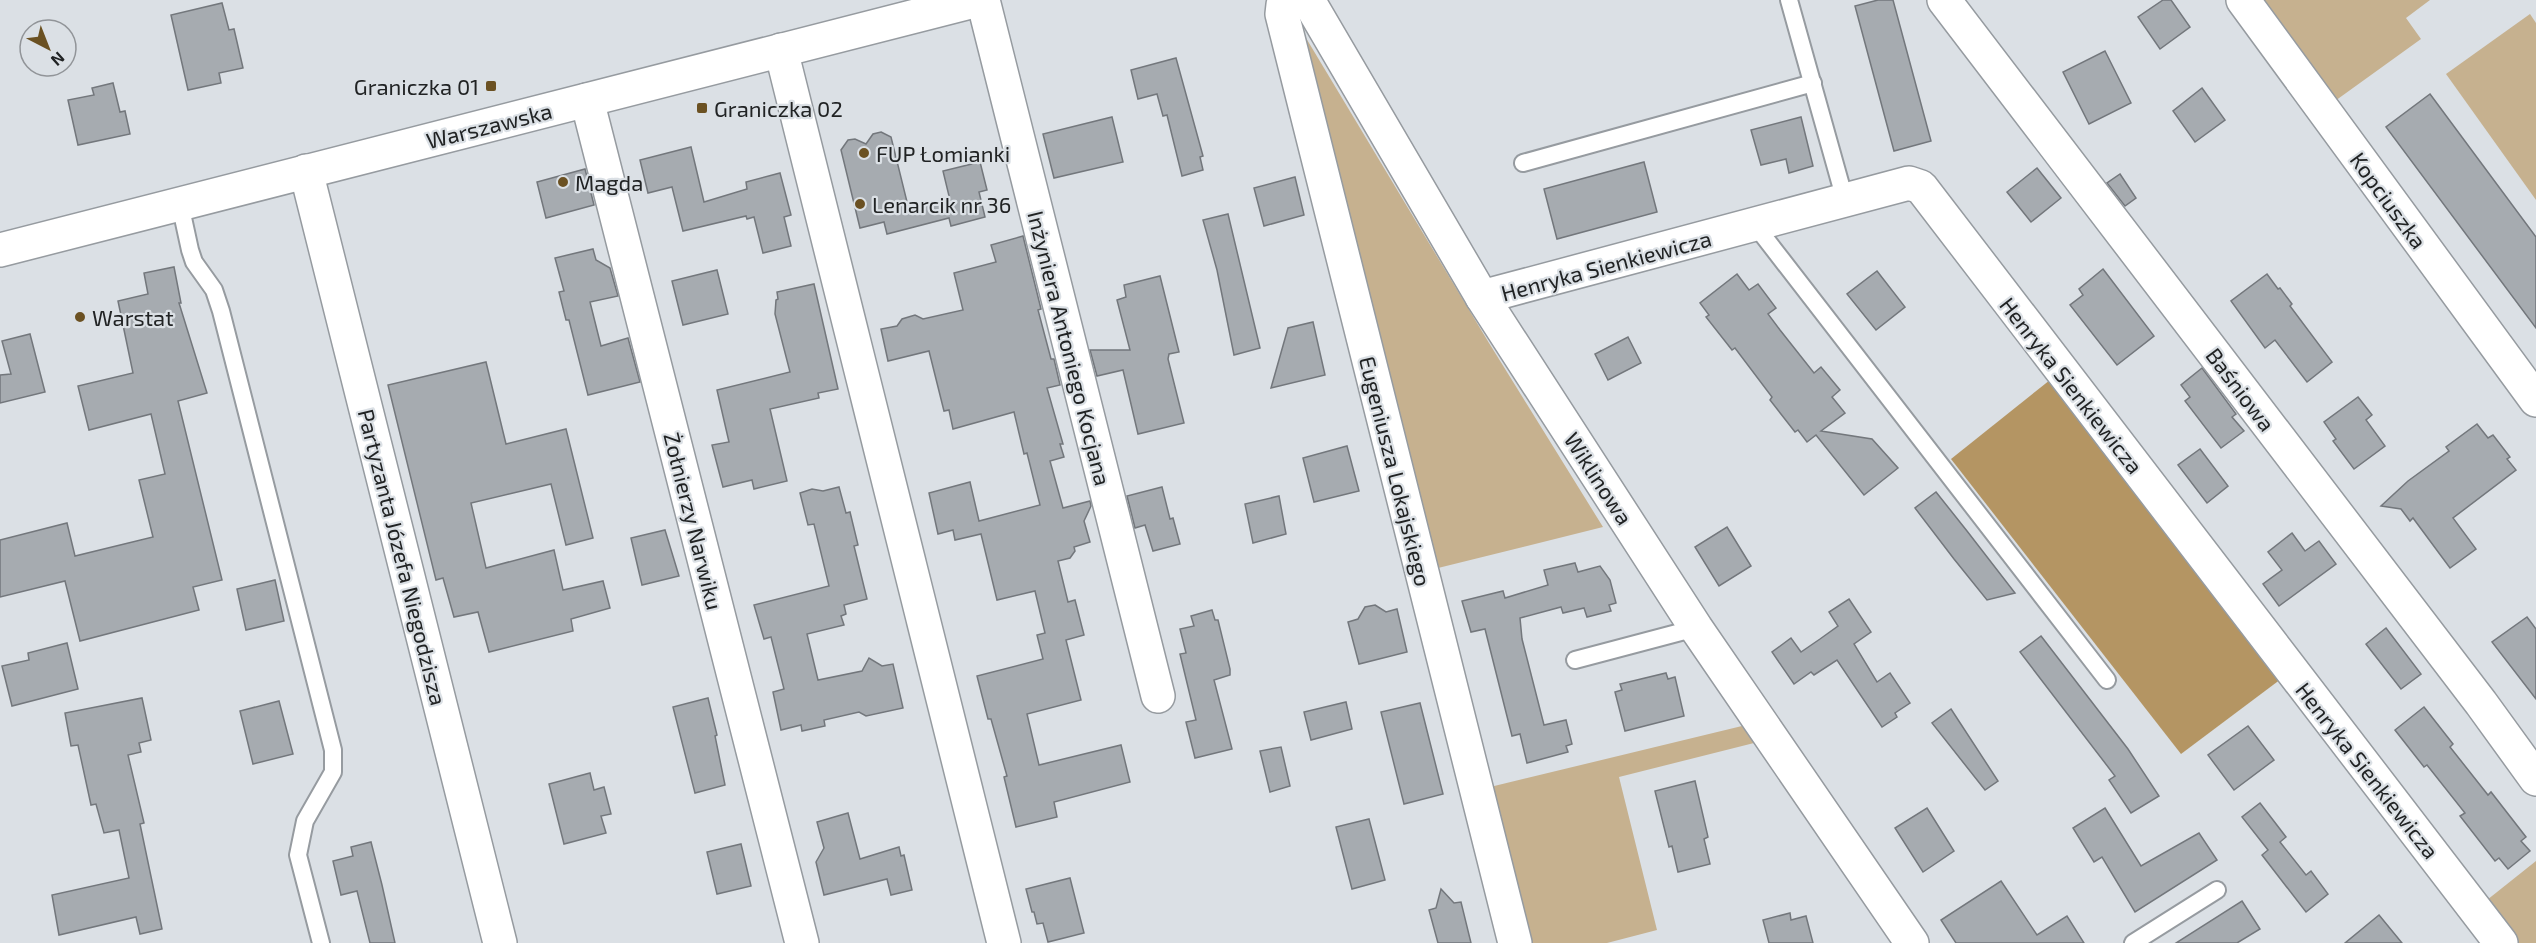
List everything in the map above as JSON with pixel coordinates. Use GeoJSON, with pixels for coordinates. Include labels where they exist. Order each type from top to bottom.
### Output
{"type":"FeatureCollection","features":[{"type":"Feature","properties":{"kind":"street","name":"Warszawska"},"geometry":{"type":"LineString","coordinates":[[0,250],[978,0]]}},
{"type":"Feature","properties":{"kind":"street","name":"Inżyniera Antoniego Kocjana"},"geometry":{"type":"LineString","coordinates":[[982,0],[1158,696]]}},
{"type":"Feature","properties":{"kind":"street","name":"Eugeniusza Lokajskiego"},"geometry":{"type":"LineString","coordinates":[[1288,0],[1283,4],[1282,14],[1515,943]]}},
{"type":"Feature","properties":{"kind":"street","name":"Wiklinowa"},"geometry":{"type":"LineString","coordinates":[[1308,0],[1482,297],[1696,628],[1912,943]]}},
{"type":"Feature","properties":{"kind":"street","name":"Baśniowa"},"geometry":{"type":"LineString","coordinates":[[1944,0],[2536,778]]}},
{"type":"Feature","properties":{"kind":"street","name":"Kopciuszka"},"geometry":{"type":"LineString","coordinates":[[2242,0],[2536,400]]}},
{"type":"Feature","properties":{"kind":"street"},"geometry":{"type":"LineString","coordinates":[[781,50],[1004,943]]}},
{"type":"Feature","properties":{"kind":"street","name":"Żołnierzy Narwiku"},"geometry":{"type":"LineString","coordinates":[[586,100],[802,943]]}},
{"type":"Feature","properties":{"kind":"street","name":"Partyzanta Józefa Niegodzisza"},"geometry":{"type":"LineString","coordinates":[[306,171],[500,943]]}},
{"type":"Feature","properties":{"kind":"street","name":"Henryka Sienkiewicza"},"geometry":{"type":"LineString","coordinates":[[1482,297],[1909,183],[1921,187],[2501,943]]}},
{"type":"Feature","properties":{"kind":"lane"},"geometry":{"type":"LineString","coordinates":[[1789,0],[1845,200]]}},
{"type":"Feature","properties":{"kind":"lane"},"geometry":{"type":"LineString","coordinates":[[1523,163],[1813,83]]}},
{"type":"Feature","properties":{"kind":"lane"},"geometry":{"type":"LineString","coordinates":[[180,204],[194,262],[214,290],[221,311],[333,750],[333,772],[305,821],[298,855],[321,943]]}},
{"type":"Feature","properties":{"kind":"lane"},"geometry":{"type":"LineString","coordinates":[[1755,225],[2107,680]]}},
{"type":"Feature","properties":{"kind":"lane"},"geometry":{"type":"LineString","coordinates":[[1575,660],[1696,628]]}},
{"type":"Feature","properties":{"kind":"lane"},"geometry":{"type":"LineString","coordinates":[[2133,943],[2217,890]]}},
{"type":"Feature","properties":{"kind":"shaded area"},"geometry":{"type":"Polygon","coordinates":[[[2253,0],[2430,0],[2406,18],[2421,39],[2328,106],[2253,0]]]}},
{"type":"Feature","properties":{"kind":"shaded area"},"geometry":{"type":"Polygon","coordinates":[[[2530,14],[2536,23],[2536,200],[2446,74],[2530,14]]]}},
{"type":"Feature","properties":{"kind":"shaded area"},"geometry":{"type":"Polygon","coordinates":[[[1300,28],[1489,343],[1603,527],[1434,569],[1300,28]]]}},
{"type":"Feature","properties":{"kind":"shaded area"},"geometry":{"type":"Polygon","coordinates":[[[2050,380],[2281,679],[2181,754],[1951,459],[2050,380]]]}},
{"type":"Feature","properties":{"kind":"shaded area"},"geometry":{"type":"Polygon","coordinates":[[[1742,726],[1754,743],[1619,777],[1657,930],[1607,943],[1523,943],[1486,788],[1742,726]]]}},
{"type":"Feature","properties":{"kind":"shaded area"},"geometry":{"type":"Polygon","coordinates":[[[2536,861],[2536,943],[2519,943],[2487,900],[2536,861]]]}},
{"type":"Feature","properties":{"kind":"building"},"geometry":{"type":"Polygon","coordinates":[[[1878,0],[1893,0],[1931,141],[1894,151],[1855,6],[1878,0]]]}},
{"type":"Feature","properties":{"kind":"building"},"geometry":{"type":"Polygon","coordinates":[[[2163,0],[2171,0],[2190,27],[2160,49],[2138,17],[2163,0]]]}},
{"type":"Feature","properties":{"kind":"building"},"geometry":{"type":"Polygon","coordinates":[[[222,3],[229,30],[234,29],[243,68],[219,73],[221,83],[188,90],[171,15],[222,3]]]}},
{"type":"Feature","properties":{"kind":"building"},"geometry":{"type":"Polygon","coordinates":[[[2105,51],[2131,103],[2089,124],[2063,72],[2105,51]]]}},
{"type":"Feature","properties":{"kind":"building"},"geometry":{"type":"Polygon","coordinates":[[[1176,58],[1203,156],[1200,157],[1203,170],[1182,176],[1167,115],[1163,116],[1157,94],[1138,99],[1131,70],[1176,58]]]}},
{"type":"Feature","properties":{"kind":"building"},"geometry":{"type":"Polygon","coordinates":[[[113,83],[120,112],[125,111],[130,134],[78,145],[68,100],[94,95],[92,88],[113,83]]]}},
{"type":"Feature","properties":{"kind":"building"},"geometry":{"type":"Polygon","coordinates":[[[2202,88],[2225,120],[2195,142],[2173,111],[2202,88]]]}},
{"type":"Feature","properties":{"kind":"building"},"geometry":{"type":"Polygon","coordinates":[[[2430,94],[2536,237],[2536,328],[2386,127],[2430,94]]]}},
{"type":"Feature","properties":{"kind":"building"},"geometry":{"type":"Polygon","coordinates":[[[1112,117],[1123,162],[1054,178],[1043,134],[1112,117]]]}},
{"type":"Feature","properties":{"kind":"building"},"geometry":{"type":"Polygon","coordinates":[[[1801,117],[1813,166],[1789,173],[1786,159],[1761,165],[1751,130],[1801,117]]]}},
{"type":"Feature","properties":{"kind":"building"},"geometry":{"type":"Polygon","coordinates":[[[881,132],[891,137],[908,206],[950,200],[943,171],[980,162],[987,190],[979,192],[985,217],[951,226],[949,218],[887,234],[884,222],[860,228],[841,150],[848,140],[855,139],[866,144],[873,134],[881,132]]]}},
{"type":"Feature","properties":{"kind":"building"},"geometry":{"type":"Polygon","coordinates":[[[691,147],[704,202],[747,189],[746,182],[780,173],[791,215],[784,217],[791,246],[763,253],[754,217],[747,219],[746,216],[683,231],[672,187],[648,193],[640,160],[691,147]]]}},
{"type":"Feature","properties":{"kind":"building"},"geometry":{"type":"Polygon","coordinates":[[[1644,162],[1657,212],[1557,239],[1544,189],[1644,162]]]}},
{"type":"Feature","properties":{"kind":"building"},"geometry":{"type":"Polygon","coordinates":[[[2037,168],[2061,198],[2031,222],[2007,192],[2037,168]]]}},
{"type":"Feature","properties":{"kind":"building"},"geometry":{"type":"Polygon","coordinates":[[[585,169],[594,205],[546,218],[537,182],[585,169]]]}},
{"type":"Feature","properties":{"kind":"building"},"geometry":{"type":"Polygon","coordinates":[[[2120,174],[2136,198],[2125,206],[2107,183],[2120,174]]]}},
{"type":"Feature","properties":{"kind":"building"},"geometry":{"type":"Polygon","coordinates":[[[1295,177],[1304,215],[1264,226],[1254,188],[1295,177]]]}},
{"type":"Feature","properties":{"kind":"building"},"geometry":{"type":"Polygon","coordinates":[[[1228,214],[1260,348],[1234,355],[1217,270],[1203,220],[1228,214]]]}},
{"type":"Feature","properties":{"kind":"building"},"geometry":{"type":"Polygon","coordinates":[[[1023,236],[1041,309],[1038,310],[1060,385],[1047,388],[1063,444],[1060,444],[1064,457],[1050,461],[1063,508],[1090,501],[1091,506],[1084,521],[1090,542],[1074,547],[1075,551],[1070,558],[1058,561],[1068,602],[1075,600],[1084,635],[1066,640],[1081,700],[1027,714],[1039,765],[1121,745],[1130,782],[1054,802],[1057,817],[1016,827],[1004,777],[1007,776],[991,719],[988,719],[977,676],[1043,659],[1037,635],[1045,633],[1035,591],[997,600],[981,534],[955,540],[953,530],[938,534],[929,493],[970,482],[979,521],[1040,505],[1027,453],[1024,454],[1014,412],[953,429],[949,410],[944,411],[929,351],[888,361],[881,329],[897,326],[902,319],[915,315],[923,319],[963,310],[954,273],[996,262],[991,245],[1023,236]]]}},
{"type":"Feature","properties":{"kind":"building"},"geometry":{"type":"Polygon","coordinates":[[[593,249],[596,260],[610,268],[618,296],[590,302],[601,346],[628,338],[640,382],[588,395],[569,320],[566,320],[559,292],[564,291],[555,258],[593,249]]]}},
{"type":"Feature","properties":{"kind":"building"},"geometry":{"type":"Polygon","coordinates":[[[174,267],[181,303],[179,303],[207,393],[178,401],[222,580],[193,587],[199,610],[80,641],[65,581],[0,597],[0,540],[67,523],[75,556],[153,537],[139,480],[165,474],[151,414],[89,430],[78,386],[133,373],[118,301],[148,294],[144,273],[174,267]]]}},
{"type":"Feature","properties":{"kind":"building"},"geometry":{"type":"Polygon","coordinates":[[[2103,269],[2154,336],[2117,365],[2070,305],[2083,295],[2079,289],[2103,269]]]}},
{"type":"Feature","properties":{"kind":"building"},"geometry":{"type":"Polygon","coordinates":[[[717,270],[728,314],[683,325],[672,281],[717,270]]]}},
{"type":"Feature","properties":{"kind":"building"},"geometry":{"type":"Polygon","coordinates":[[[1877,271],[1905,307],[1876,330],[1847,294],[1877,271]]]}},
{"type":"Feature","properties":{"kind":"building"},"geometry":{"type":"Polygon","coordinates":[[[1737,274],[1749,290],[1758,284],[1776,308],[1768,314],[1780,330],[1814,373],[1821,367],[1840,390],[1832,397],[1845,413],[1821,431],[1872,439],[1898,468],[1864,495],[1816,435],[1807,442],[1798,430],[1795,432],[1735,348],[1732,350],[1706,317],[1709,315],[1700,303],[1737,274]]]}},
{"type":"Feature","properties":{"kind":"building"},"geometry":{"type":"Polygon","coordinates":[[[2267,274],[2292,304],[2290,306],[2332,362],[2307,382],[2275,340],[2265,348],[2231,301],[2267,274]]]}},
{"type":"Feature","properties":{"kind":"building"},"geometry":{"type":"Polygon","coordinates":[[[1160,276],[1179,352],[1169,354],[1168,359],[1184,423],[1138,434],[1123,370],[1097,376],[1090,350],[1130,350],[1117,300],[1126,297],[1124,285],[1160,276]]]}},
{"type":"Feature","properties":{"kind":"building"},"geometry":{"type":"Polygon","coordinates":[[[814,284],[838,389],[818,393],[819,398],[770,409],[787,481],[754,489],[752,480],[723,487],[712,445],[729,442],[717,390],[790,372],[775,314],[777,292],[814,284]]]}},
{"type":"Feature","properties":{"kind":"building"},"geometry":{"type":"Polygon","coordinates":[[[1313,322],[1325,375],[1271,388],[1288,328],[1313,322]]]}},
{"type":"Feature","properties":{"kind":"building"},"geometry":{"type":"Polygon","coordinates":[[[30,334],[45,392],[0,403],[0,375],[11,374],[2,341],[30,334]]]}},
{"type":"Feature","properties":{"kind":"building"},"geometry":{"type":"Polygon","coordinates":[[[1628,337],[1641,363],[1608,380],[1595,354],[1628,337]]]}},
{"type":"Feature","properties":{"kind":"building"},"geometry":{"type":"Polygon","coordinates":[[[486,362],[506,444],[566,429],[593,538],[566,545],[551,484],[471,503],[486,568],[554,550],[563,590],[603,581],[610,608],[571,619],[573,631],[489,652],[478,612],[454,617],[443,578],[436,580],[388,385],[486,362]]]}},
{"type":"Feature","properties":{"kind":"building"},"geometry":{"type":"Polygon","coordinates":[[[2202,368],[2236,414],[2232,417],[2244,431],[2221,448],[2185,401],[2190,397],[2181,385],[2202,368]]]}},
{"type":"Feature","properties":{"kind":"building"},"geometry":{"type":"Polygon","coordinates":[[[2358,397],[2372,415],[2366,420],[2385,446],[2354,469],[2333,441],[2336,439],[2324,422],[2358,397]]]}},
{"type":"Feature","properties":{"kind":"building"},"geometry":{"type":"Polygon","coordinates":[[[2477,424],[2488,438],[2493,435],[2510,457],[2507,459],[2516,470],[2453,518],[2476,549],[2450,568],[2413,518],[2410,521],[2401,509],[2381,506],[2408,481],[2449,451],[2446,447],[2477,424]]]}},
{"type":"Feature","properties":{"kind":"building"},"geometry":{"type":"Polygon","coordinates":[[[1347,446],[1359,491],[1314,502],[1303,458],[1347,446]]]}},
{"type":"Feature","properties":{"kind":"building"},"geometry":{"type":"Polygon","coordinates":[[[2200,449],[2228,486],[2207,503],[2178,465],[2200,449]]]}},
{"type":"Feature","properties":{"kind":"building"},"geometry":{"type":"Polygon","coordinates":[[[839,487],[846,513],[850,512],[858,545],[854,546],[867,599],[844,605],[846,614],[841,616],[844,625],[807,634],[818,680],[862,671],[869,658],[882,666],[893,664],[903,708],[866,716],[859,712],[824,720],[825,726],[802,731],[801,725],[781,730],[773,692],[784,689],[771,637],[764,639],[754,605],[829,586],[814,524],[808,525],[800,493],[812,489],[823,491],[839,487]]]}},
{"type":"Feature","properties":{"kind":"building"},"geometry":{"type":"Polygon","coordinates":[[[1162,487],[1170,519],[1173,518],[1180,544],[1153,551],[1145,525],[1135,528],[1127,496],[1162,487]]]}},
{"type":"Feature","properties":{"kind":"building"},"geometry":{"type":"Polygon","coordinates":[[[1936,492],[2015,593],[1987,600],[1954,559],[1915,508],[1936,492]]]}},
{"type":"Feature","properties":{"kind":"building"},"geometry":{"type":"Polygon","coordinates":[[[1279,496],[1286,534],[1253,543],[1245,504],[1279,496]]]}},
{"type":"Feature","properties":{"kind":"building"},"geometry":{"type":"Polygon","coordinates":[[[1727,527],[1751,566],[1719,586],[1695,547],[1727,527]]]}},
{"type":"Feature","properties":{"kind":"building"},"geometry":{"type":"Polygon","coordinates":[[[665,530],[679,576],[642,585],[631,538],[665,530]]]}},
{"type":"Feature","properties":{"kind":"building"},"geometry":{"type":"Polygon","coordinates":[[[2292,533],[2305,551],[2319,541],[2336,564],[2279,606],[2263,584],[2282,570],[2268,552],[2292,533]]]}},
{"type":"Feature","properties":{"kind":"building"},"geometry":{"type":"Polygon","coordinates":[[[1575,563],[1578,572],[1600,566],[1610,580],[1616,603],[1609,605],[1611,611],[1587,617],[1584,608],[1563,613],[1561,607],[1520,618],[1522,639],[1544,725],[1566,720],[1572,744],[1566,746],[1568,752],[1527,763],[1520,734],[1512,736],[1485,629],[1471,632],[1462,601],[1503,591],[1505,598],[1548,585],[1544,570],[1575,563]]]}},
{"type":"Feature","properties":{"kind":"building"},"geometry":{"type":"Polygon","coordinates":[[[275,580],[284,621],[246,630],[237,589],[275,580]]]}},
{"type":"Feature","properties":{"kind":"building"},"geometry":{"type":"Polygon","coordinates":[[[1849,599],[1871,632],[1854,644],[1877,682],[1890,673],[1910,703],[1895,713],[1897,717],[1882,727],[1837,660],[1814,675],[1811,672],[1794,684],[1772,652],[1791,638],[1801,652],[1820,639],[1838,626],[1829,612],[1849,599]]]}},
{"type":"Feature","properties":{"kind":"building"},"geometry":{"type":"Polygon","coordinates":[[[1375,605],[1386,612],[1397,609],[1407,652],[1359,664],[1348,622],[1358,619],[1365,607],[1375,605]]]}},
{"type":"Feature","properties":{"kind":"building"},"geometry":{"type":"Polygon","coordinates":[[[1212,610],[1215,620],[1218,620],[1230,669],[1230,675],[1214,680],[1232,749],[1195,758],[1186,722],[1196,720],[1180,654],[1186,653],[1180,629],[1194,626],[1191,616],[1212,610]]]}},
{"type":"Feature","properties":{"kind":"building"},"geometry":{"type":"Polygon","coordinates":[[[2527,617],[2536,629],[2536,699],[2492,642],[2527,617]]]}},
{"type":"Feature","properties":{"kind":"building"},"geometry":{"type":"Polygon","coordinates":[[[2386,628],[2421,674],[2401,689],[2366,644],[2386,628]]]}},
{"type":"Feature","properties":{"kind":"building"},"geometry":{"type":"Polygon","coordinates":[[[2041,636],[2128,749],[2159,796],[2131,813],[2109,780],[2115,776],[2020,652],[2041,636]]]}},
{"type":"Feature","properties":{"kind":"building"},"geometry":{"type":"Polygon","coordinates":[[[67,643],[78,689],[12,706],[2,666],[29,660],[28,653],[67,643]]]}},
{"type":"Feature","properties":{"kind":"building"},"geometry":{"type":"Polygon","coordinates":[[[1666,673],[1668,679],[1675,677],[1684,716],[1625,731],[1615,692],[1622,690],[1620,684],[1666,673]]]}},
{"type":"Feature","properties":{"kind":"building"},"geometry":{"type":"Polygon","coordinates":[[[142,698],[151,740],[139,743],[141,752],[128,755],[144,823],[140,824],[162,929],[140,934],[136,917],[59,935],[52,895],[129,878],[119,830],[104,833],[96,804],[91,805],[78,745],[71,746],[65,713],[142,698]]]}},
{"type":"Feature","properties":{"kind":"building"},"geometry":{"type":"Polygon","coordinates":[[[708,698],[725,785],[695,793],[673,707],[708,698]]]}},
{"type":"Feature","properties":{"kind":"building"},"geometry":{"type":"Polygon","coordinates":[[[279,701],[293,754],[253,764],[240,711],[279,701]]]}},
{"type":"Feature","properties":{"kind":"building"},"geometry":{"type":"Polygon","coordinates":[[[1346,702],[1352,729],[1311,740],[1304,712],[1346,702]]]}},
{"type":"Feature","properties":{"kind":"building"},"geometry":{"type":"Polygon","coordinates":[[[1420,703],[1443,794],[1404,804],[1381,712],[1420,703]]]}},
{"type":"Feature","properties":{"kind":"building"},"geometry":{"type":"Polygon","coordinates":[[[2424,707],[2453,744],[2450,747],[2488,795],[2491,792],[2526,837],[2521,841],[2530,851],[2508,869],[2499,858],[2495,861],[2460,816],[2465,813],[2427,765],[2424,767],[2395,730],[2424,707]]]}},
{"type":"Feature","properties":{"kind":"building"},"geometry":{"type":"Polygon","coordinates":[[[1951,709],[1998,781],[1985,790],[1932,723],[1951,709]]]}},
{"type":"Feature","properties":{"kind":"building"},"geometry":{"type":"Polygon","coordinates":[[[2248,726],[2274,760],[2234,790],[2208,755],[2248,726]]]}},
{"type":"Feature","properties":{"kind":"building"},"geometry":{"type":"Polygon","coordinates":[[[1281,747],[1290,786],[1270,792],[1260,751],[1281,747]]]}},
{"type":"Feature","properties":{"kind":"building"},"geometry":{"type":"Polygon","coordinates":[[[590,773],[594,790],[604,787],[611,814],[601,816],[606,833],[564,844],[549,784],[590,773]]]}},
{"type":"Feature","properties":{"kind":"building"},"geometry":{"type":"Polygon","coordinates":[[[1695,781],[1708,837],[1704,839],[1710,864],[1678,872],[1672,846],[1669,847],[1655,791],[1695,781]]]}},
{"type":"Feature","properties":{"kind":"building"},"geometry":{"type":"Polygon","coordinates":[[[2260,803],[2286,837],[2280,842],[2306,875],[2311,871],[2328,894],[2306,912],[2262,855],[2268,850],[2242,817],[2260,803]]]}},
{"type":"Feature","properties":{"kind":"building"},"geometry":{"type":"Polygon","coordinates":[[[1927,808],[1954,851],[1923,872],[1895,828],[1927,808]]]}},
{"type":"Feature","properties":{"kind":"building"},"geometry":{"type":"Polygon","coordinates":[[[2105,808],[2141,866],[2199,833],[2217,860],[2135,912],[2102,857],[2094,862],[2073,828],[2105,808]]]}},
{"type":"Feature","properties":{"kind":"building"},"geometry":{"type":"Polygon","coordinates":[[[848,813],[860,859],[899,847],[901,856],[904,855],[912,890],[891,895],[887,879],[824,895],[816,862],[824,848],[817,822],[848,813]]]}},
{"type":"Feature","properties":{"kind":"building"},"geometry":{"type":"Polygon","coordinates":[[[1369,819],[1385,880],[1352,889],[1336,827],[1369,819]]]}},
{"type":"Feature","properties":{"kind":"building"},"geometry":{"type":"Polygon","coordinates":[[[371,842],[395,943],[370,943],[357,891],[341,895],[333,861],[353,856],[351,847],[371,842]]]}},
{"type":"Feature","properties":{"kind":"building"},"geometry":{"type":"Polygon","coordinates":[[[741,844],[751,886],[717,894],[707,852],[741,844]]]}},
{"type":"Feature","properties":{"kind":"building"},"geometry":{"type":"Polygon","coordinates":[[[1070,878],[1084,933],[1048,942],[1043,923],[1037,924],[1034,912],[1032,912],[1026,889],[1070,878]]]}},
{"type":"Feature","properties":{"kind":"building"},"geometry":{"type":"Polygon","coordinates":[[[2001,881],[2037,935],[2067,916],[2084,943],[1956,943],[1941,920],[2001,881]]]}},
{"type":"Feature","properties":{"kind":"building"},"geometry":{"type":"Polygon","coordinates":[[[1441,889],[1454,903],[1461,902],[1471,943],[1438,943],[1429,910],[1436,908],[1441,889]]]}},
{"type":"Feature","properties":{"kind":"building"},"geometry":{"type":"Polygon","coordinates":[[[2242,901],[2260,929],[2237,943],[2176,943],[2242,901]]]}},
{"type":"Feature","properties":{"kind":"building"},"geometry":{"type":"Polygon","coordinates":[[[1790,913],[1791,920],[1806,916],[1813,943],[1769,943],[1763,920],[1790,913]]]}},
{"type":"Feature","properties":{"kind":"building"},"geometry":{"type":"Polygon","coordinates":[[[2379,915],[2402,943],[2345,943],[2379,915]]]}},
{"type":"Feature","properties":{"kind":"place","name":"Graniczka 01"},"geometry":{"type":"Point","coordinates":[491,86]}},
{"type":"Feature","properties":{"kind":"place","name":"Graniczka 02"},"geometry":{"type":"Point","coordinates":[702,108]}},
{"type":"Feature","properties":{"kind":"place","name":"FUP Łomianki"},"geometry":{"type":"Point","coordinates":[864,153]}},
{"type":"Feature","properties":{"kind":"place","name":"Magda"},"geometry":{"type":"Point","coordinates":[563,182]}},
{"type":"Feature","properties":{"kind":"place","name":"Lenarcik nr 36"},"geometry":{"type":"Point","coordinates":[860,204]}},
{"type":"Feature","properties":{"kind":"place","name":"Warstat"},"geometry":{"type":"Point","coordinates":[80,317]}}]}
